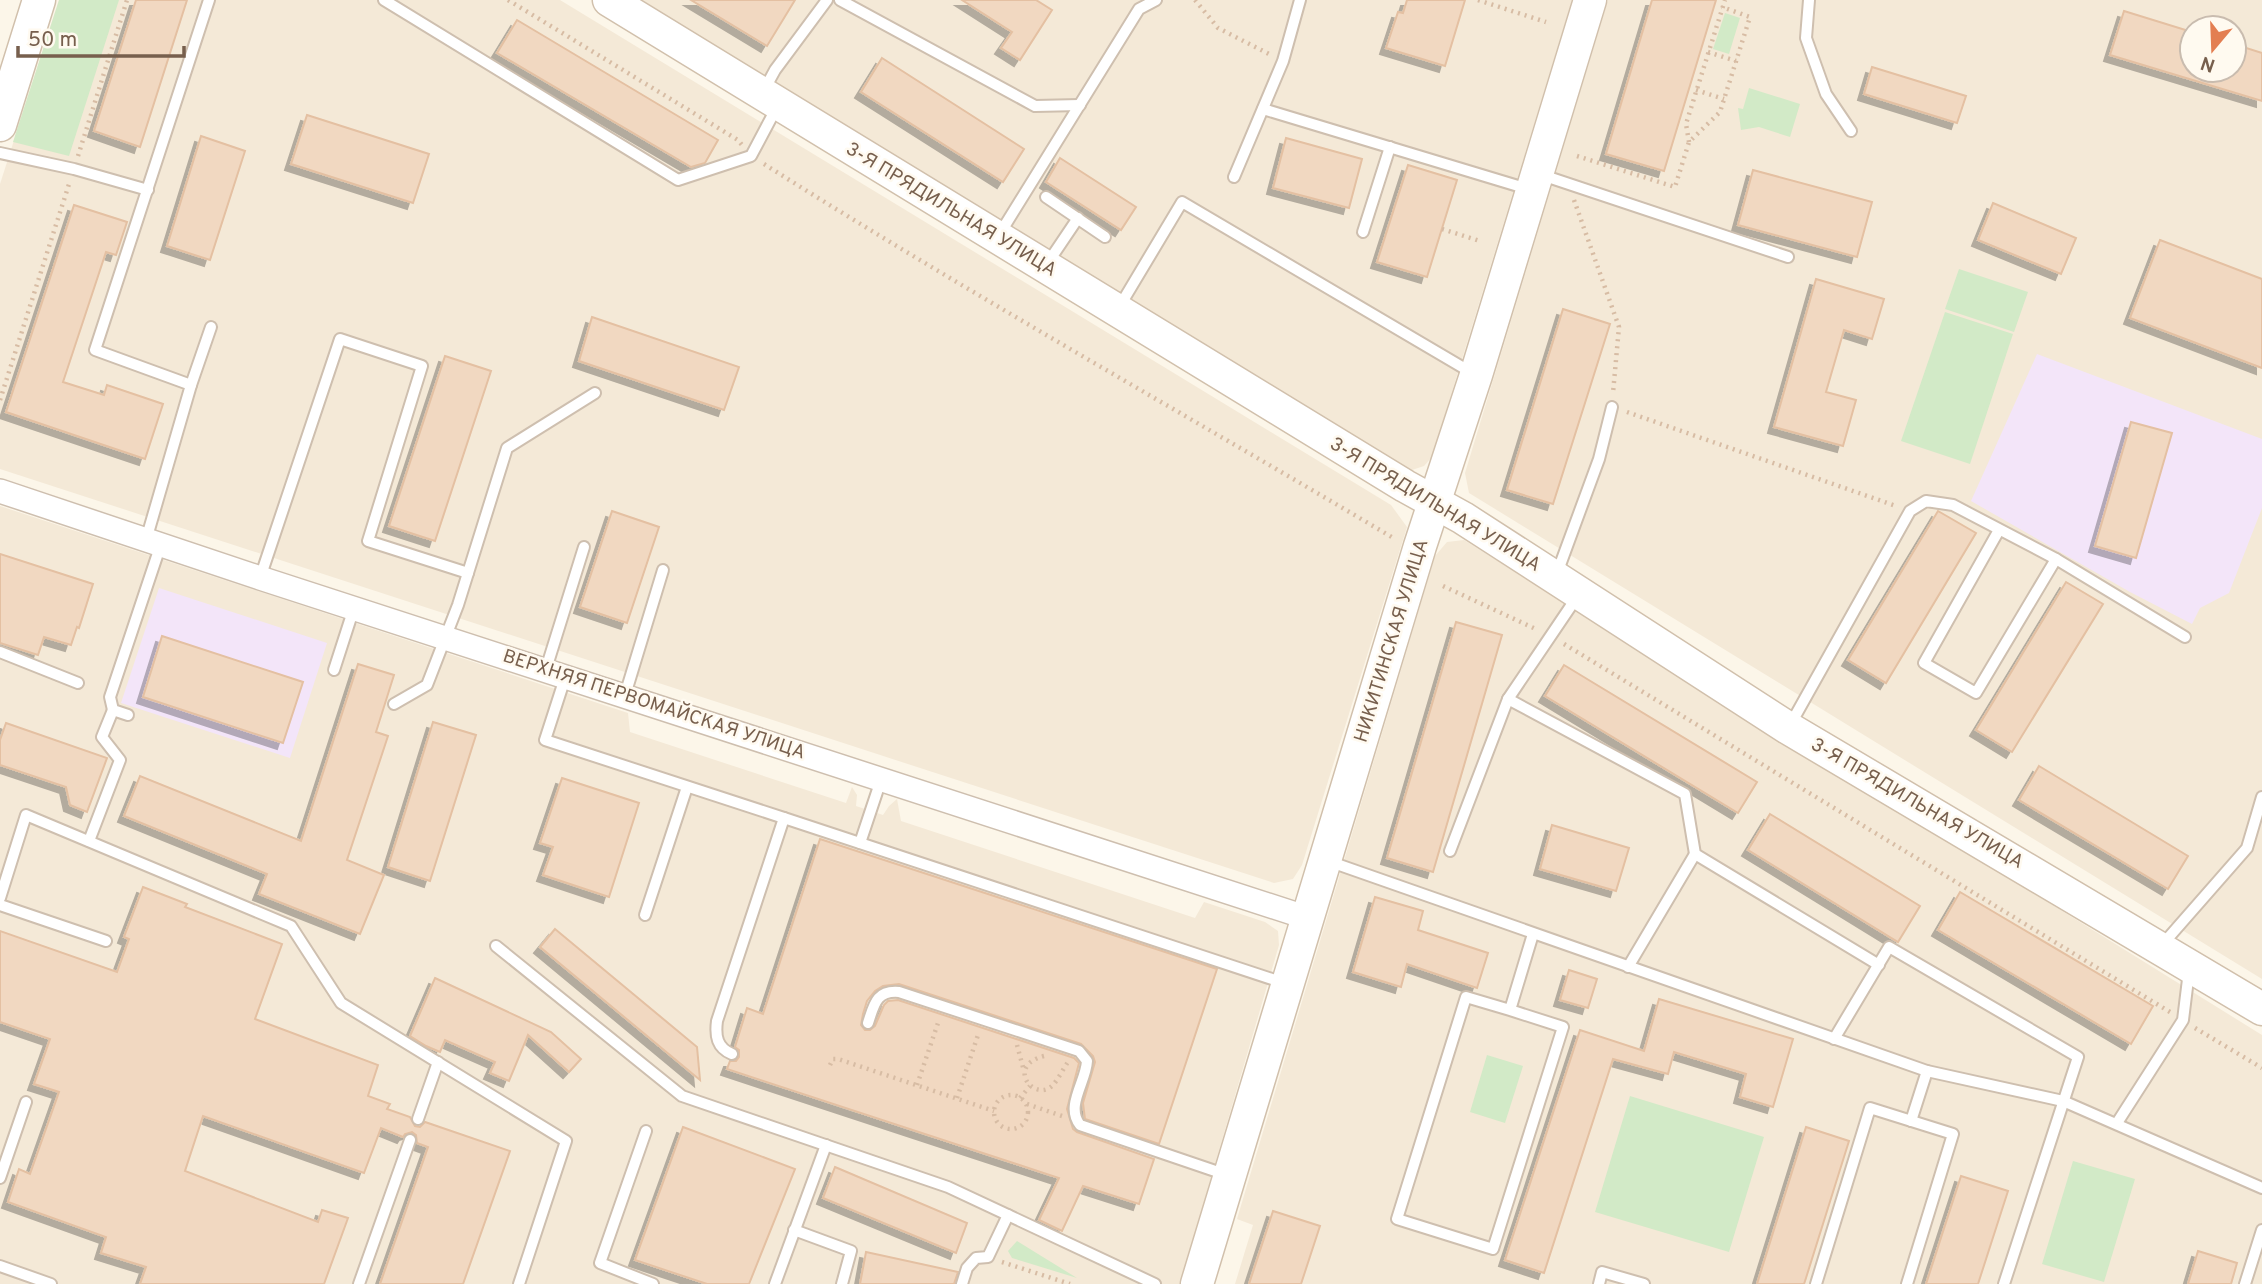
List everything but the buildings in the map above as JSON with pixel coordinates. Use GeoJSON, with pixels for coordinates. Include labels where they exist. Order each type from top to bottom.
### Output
{"type":"FeatureCollection","features":[{"type":"Feature","properties":{"kind":"street"},"geometry":{"type":"LineString","coordinates":[[0,124],[39,0]]}},
{"type":"Feature","properties":{"kind":"street","name":"3-Я ПРЯДИЛЬНАЯ УЛИЦА"},"geometry":{"type":"LineString","coordinates":[[609,0],[1434,504],[1463,518],[1788,728],[2262,1009]]}},
{"type":"Feature","properties":{"kind":"street","name":"НИКИТИНСКАЯ УЛИЦА"},"geometry":{"type":"LineString","coordinates":[[1197,1284],[1590,0]]}},
{"type":"Feature","properties":{"kind":"street","name":"ВЕРХНЯЯ ПЕРВОМАЙСКАЯ УЛИЦА"},"geometry":{"type":"LineString","coordinates":[[0,491],[1308,918]]}},
{"type":"Feature","properties":{"kind":"lane"},"geometry":{"type":"LineString","coordinates":[[191,385],[95,350],[209,0]]}},
{"type":"Feature","properties":{"kind":"lane"},"geometry":{"type":"LineString","coordinates":[[384,0],[678,180],[751,156],[770,99],[775,71],[827,0]]}},
{"type":"Feature","properties":{"kind":"lane"},"geometry":{"type":"LineString","coordinates":[[840,0],[1035,106],[1080,105]]}},
{"type":"Feature","properties":{"kind":"lane"},"geometry":{"type":"LineString","coordinates":[[998,237],[1139,9],[1156,0]]}},
{"type":"Feature","properties":{"kind":"lane"},"geometry":{"type":"LineString","coordinates":[[1234,177],[1283,61],[1300,0]]}},
{"type":"Feature","properties":{"kind":"lane"},"geometry":{"type":"LineString","coordinates":[[1809,0],[1806,38],[1826,94],[1851,131]]}},
{"type":"Feature","properties":{"kind":"lane"},"geometry":{"type":"LineString","coordinates":[[1263,109],[1390,147],[1534,182],[1568,184],[1788,257]]}},
{"type":"Feature","properties":{"kind":"lane"},"geometry":{"type":"LineString","coordinates":[[1363,232],[1390,147]]}},
{"type":"Feature","properties":{"kind":"lane"},"geometry":{"type":"LineString","coordinates":[[0,153],[74,169],[148,190]]}},
{"type":"Feature","properties":{"kind":"lane"},"geometry":{"type":"LineString","coordinates":[[1046,197],[1105,237]]}},
{"type":"Feature","properties":{"kind":"lane"},"geometry":{"type":"LineString","coordinates":[[1117,310],[1182,202],[1476,375]]}},
{"type":"Feature","properties":{"kind":"lane"},"geometry":{"type":"LineString","coordinates":[[1045,267],[1078,218]]}},
{"type":"Feature","properties":{"kind":"lane"},"geometry":{"type":"LineString","coordinates":[[89,841],[120,761],[102,737],[113,710],[110,697],[153,542],[191,385],[211,327]]}},
{"type":"Feature","properties":{"kind":"lane"},"geometry":{"type":"LineString","coordinates":[[260,578],[340,339],[422,366],[368,541],[468,573]]}},
{"type":"Feature","properties":{"kind":"lane"},"geometry":{"type":"LineString","coordinates":[[394,704],[427,685],[468,573],[507,449],[595,393]]}},
{"type":"Feature","properties":{"kind":"lane"},"geometry":{"type":"LineString","coordinates":[[1450,851],[1508,699],[1551,637],[1567,586],[1567,550],[1599,459],[1612,407]]}},
{"type":"Feature","properties":{"kind":"lane"},"geometry":{"type":"LineString","coordinates":[[1788,728],[1910,511],[1926,501],[1953,505],[2056,559],[2185,637]]}},
{"type":"Feature","properties":{"kind":"lane"},"geometry":{"type":"LineString","coordinates":[[1999,530],[1924,663],[1976,693],[2056,559]]}},
{"type":"Feature","properties":{"kind":"lane"},"geometry":{"type":"LineString","coordinates":[[584,548],[556,672],[545,740],[1288,984]]}},
{"type":"Feature","properties":{"kind":"lane"},"geometry":{"type":"LineString","coordinates":[[625,695],[663,569]]}},
{"type":"Feature","properties":{"kind":"lane"},"geometry":{"type":"LineString","coordinates":[[334,670],[354,608]]}},
{"type":"Feature","properties":{"kind":"lane"},"geometry":{"type":"LineString","coordinates":[[0,652],[78,683]]}},
{"type":"Feature","properties":{"kind":"lane"},"geometry":{"type":"LineString","coordinates":[[1508,699],[1685,794],[1695,854],[1628,967]]}},
{"type":"Feature","properties":{"kind":"lane"},"geometry":{"type":"LineString","coordinates":[[113,710],[128,715]]}},
{"type":"Feature","properties":{"kind":"lane"},"geometry":{"type":"LineString","coordinates":[[860,843],[881,780]]}},
{"type":"Feature","properties":{"kind":"lane"},"geometry":{"type":"LineString","coordinates":[[645,915],[687,787]]}},
{"type":"Feature","properties":{"kind":"lane"},"geometry":{"type":"LineString","coordinates":[[2160,947],[2247,848],[2262,797]]}},
{"type":"Feature","properties":{"kind":"lane"},"geometry":{"type":"LineString","coordinates":[[0,898],[26,815],[291,926],[341,1003],[566,1141],[519,1284]]}},
{"type":"Feature","properties":{"kind":"lane"},"geometry":{"type":"LineString","coordinates":[[732,1054],[720,1046],[716,1032],[718,1021],[784,818]]}},
{"type":"Feature","properties":{"kind":"lane"},"geometry":{"type":"LineString","coordinates":[[1695,854],[1879,965]]}},
{"type":"Feature","properties":{"kind":"lane"},"geometry":{"type":"LineString","coordinates":[[1326,860],[1927,1072],[2063,1101],[2262,1188]]}},
{"type":"Feature","properties":{"kind":"lane"},"geometry":{"type":"LineString","coordinates":[[0,905],[106,942]]}},
{"type":"Feature","properties":{"kind":"lane"},"geometry":{"type":"LineString","coordinates":[[1510,1010],[1533,934]]}},
{"type":"Feature","properties":{"kind":"lane"},"geometry":{"type":"LineString","coordinates":[[496,946],[682,1096],[948,1187],[1155,1284]]}},
{"type":"Feature","properties":{"kind":"lane"},"geometry":{"type":"LineString","coordinates":[[1834,1039],[1889,947],[2078,1057],[2004,1284]]}},
{"type":"Feature","properties":{"kind":"lane"},"geometry":{"type":"LineString","coordinates":[[2116,1124],[2183,1020],[2190,964]]}},
{"type":"Feature","properties":{"kind":"lane"},"geometry":{"type":"LineString","coordinates":[[868,1023],[876,998],[891,991],[1073,1049],[1085,1056],[1087,1061],[1075,1102],[1077,1121],[1090,1130],[1230,1176]]}},
{"type":"Feature","properties":{"kind":"lane"},"geometry":{"type":"LineString","coordinates":[[1466,997],[1510,1010],[1563,1027],[1493,1249],[1397,1219],[1466,997]]}},
{"type":"Feature","properties":{"kind":"lane"},"geometry":{"type":"LineString","coordinates":[[418,1119],[438,1062]]}},
{"type":"Feature","properties":{"kind":"lane"},"geometry":{"type":"LineString","coordinates":[[1911,1121],[1927,1072]]}},
{"type":"Feature","properties":{"kind":"lane"},"geometry":{"type":"LineString","coordinates":[[0,1178],[26,1102]]}},
{"type":"Feature","properties":{"kind":"lane"},"geometry":{"type":"LineString","coordinates":[[1816,1284],[1870,1108],[1953,1134],[1907,1284]]}},
{"type":"Feature","properties":{"kind":"lane"},"geometry":{"type":"LineString","coordinates":[[646,1131],[600,1263],[653,1284]]}},
{"type":"Feature","properties":{"kind":"lane"},"geometry":{"type":"LineString","coordinates":[[359,1284],[410,1140]]}},
{"type":"Feature","properties":{"kind":"lane"},"geometry":{"type":"LineString","coordinates":[[775,1284],[826,1145]]}},
{"type":"Feature","properties":{"kind":"lane"},"geometry":{"type":"LineString","coordinates":[[962,1284],[967,1268],[976,1258],[988,1257],[1008,1215]]}},
{"type":"Feature","properties":{"kind":"lane"},"geometry":{"type":"LineString","coordinates":[[794,1230],[851,1251],[842,1284]]}},
{"type":"Feature","properties":{"kind":"lane"},"geometry":{"type":"LineString","coordinates":[[2245,1284],[2262,1230]]}},
{"type":"Feature","properties":{"kind":"lane"},"geometry":{"type":"LineString","coordinates":[[0,1266],[51,1284]]}},
{"type":"Feature","properties":{"kind":"lane"},"geometry":{"type":"LineString","coordinates":[[1599,1284],[1602,1272],[1644,1284]]}},
{"type":"Feature","properties":{"kind":"path"},"geometry":{"type":"LineString","coordinates":[[0,400],[127,0]]}},
{"type":"Feature","properties":{"kind":"path"},"geometry":{"type":"LineString","coordinates":[[508,0],[738,140],[751,156],[902,251],[1395,539]]}},
{"type":"Feature","properties":{"kind":"path"},"geometry":{"type":"LineString","coordinates":[[1195,0],[1218,28],[1283,61]]}},
{"type":"Feature","properties":{"kind":"path"},"geometry":{"type":"LineString","coordinates":[[1478,0],[1546,22]]}},
{"type":"Feature","properties":{"kind":"path"},"geometry":{"type":"LineString","coordinates":[[1577,156],[1675,187],[1689,142],[1686,124],[1725,0]]}},
{"type":"Feature","properties":{"kind":"path"},"geometry":{"type":"LineString","coordinates":[[1689,142],[1720,112],[1750,17],[1722,7]]}},
{"type":"Feature","properties":{"kind":"path"},"geometry":{"type":"LineString","coordinates":[[1708,52],[1736,61]]}},
{"type":"Feature","properties":{"kind":"path"},"geometry":{"type":"LineString","coordinates":[[1696,90],[1724,99]]}},
{"type":"Feature","properties":{"kind":"path"},"geometry":{"type":"LineString","coordinates":[[1568,184],[1619,327],[1612,407],[1910,511]]}},
{"type":"Feature","properties":{"kind":"path"},"geometry":{"type":"LineString","coordinates":[[1442,229],[1480,241]]}},
{"type":"Feature","properties":{"kind":"path"},"geometry":{"type":"LineString","coordinates":[[1443,586],[1551,637],[2262,1068]]}},
{"type":"Feature","properties":{"kind":"path"},"geometry":{"type":"LineString","coordinates":[[917,1085],[943,1006]]}},
{"type":"Feature","properties":{"kind":"path"},"geometry":{"type":"LineString","coordinates":[[957,1098],[983,1019]]}},
{"type":"Feature","properties":{"kind":"path"},"geometry":{"type":"LineString","coordinates":[[1073,1049],[1052,1086],[1037,1090],[1025,1080],[1027,1064],[1033,1059],[1073,1049]]}},
{"type":"Feature","properties":{"kind":"path"},"geometry":{"type":"LineString","coordinates":[[830,1065],[833,1059],[838,1059],[994,1111]]}},
{"type":"Feature","properties":{"kind":"path"},"geometry":{"type":"LineString","coordinates":[[1020,1098],[1030,1086]]}},
{"type":"Feature","properties":{"kind":"path"},"geometry":{"type":"LineString","coordinates":[[1026,1104],[1027,1119],[1022,1125],[1014,1128],[1000,1125],[994,1111],[996,1104],[1007,1096],[1020,1098],[1026,1104],[1077,1121]]}},
{"type":"Feature","properties":{"kind":"path"},"geometry":{"type":"LineString","coordinates":[[988,1257],[1070,1284]]}},
{"type":"Feature","properties":{"kind":"shaded area"},"geometry":{"type":"Polygon","coordinates":[[[59,0],[560,0],[1391,505],[1407,527],[1302,865],[1293,879],[1274,883],[0,469],[0,184],[59,0]]]}},
{"type":"Feature","properties":{"kind":"shaded area"},"geometry":{"type":"Polygon","coordinates":[[[635,0],[1572,0],[1432,457],[1424,466],[1409,471],[635,0]]]}},
{"type":"Feature","properties":{"kind":"shaded area"},"geometry":{"type":"Polygon","coordinates":[[[1608,0],[2262,0],[2262,979],[1469,493],[1465,473],[1608,0]]]}},
{"type":"Feature","properties":{"kind":"shaded area"},"geometry":{"type":"Polygon","coordinates":[[[2037,354],[2262,439],[2262,508],[2229,593],[2200,608],[2192,624],[2130,592],[1971,501],[2037,354]]]}},
{"type":"Feature","properties":{"kind":"shaded area"},"geometry":{"type":"Polygon","coordinates":[[[0,506],[628,713],[630,732],[846,803],[852,787],[857,795],[856,806],[883,815],[897,799],[901,821],[1195,918],[1204,902],[1265,922],[1278,931],[1279,945],[1180,1284],[0,1284],[0,506]]]}},
{"type":"Feature","properties":{"kind":"shaded area"},"geometry":{"type":"Polygon","coordinates":[[[1464,540],[2262,1035],[2262,1284],[1235,1284],[1253,1225],[1237,1219],[1435,556],[1447,542],[1464,540]]]}},
{"type":"Feature","properties":{"kind":"shaded area"},"geometry":{"type":"Polygon","coordinates":[[[159,588],[327,643],[290,758],[121,703],[159,588]]]}},
{"type":"Feature","properties":{"kind":"green space"},"geometry":{"type":"Polygon","coordinates":[[[59,0],[119,0],[69,156],[13,142],[59,0]]]}},
{"type":"Feature","properties":{"kind":"green space"},"geometry":{"type":"Polygon","coordinates":[[[1725,13],[1740,18],[1729,54],[1713,49],[1725,13]]]}},
{"type":"Feature","properties":{"kind":"green space"},"geometry":{"type":"Polygon","coordinates":[[[1749,88],[1800,104],[1790,137],[1759,127],[1741,130],[1738,108],[1743,109],[1749,88]]]}},
{"type":"Feature","properties":{"kind":"green space"},"geometry":{"type":"Polygon","coordinates":[[[1959,269],[2028,292],[2014,332],[1945,309],[1959,269]]]}},
{"type":"Feature","properties":{"kind":"green space"},"geometry":{"type":"Polygon","coordinates":[[[1945,312],[2013,334],[1970,464],[1901,441],[1945,312]]]}},
{"type":"Feature","properties":{"kind":"green space"},"geometry":{"type":"Polygon","coordinates":[[[1487,1055],[1523,1066],[1505,1123],[1470,1112],[1487,1055]]]}},
{"type":"Feature","properties":{"kind":"green space"},"geometry":{"type":"Polygon","coordinates":[[[1630,1096],[1764,1137],[1729,1252],[1595,1212],[1630,1096]]]}},
{"type":"Feature","properties":{"kind":"green space"},"geometry":{"type":"Polygon","coordinates":[[[2073,1161],[2135,1179],[2104,1282],[2042,1264],[2073,1161]]]}},
{"type":"Feature","properties":{"kind":"green space"},"geometry":{"type":"Polygon","coordinates":[[[1017,1241],[1077,1278],[1012,1258],[1008,1251],[1017,1241]]]}}]}
